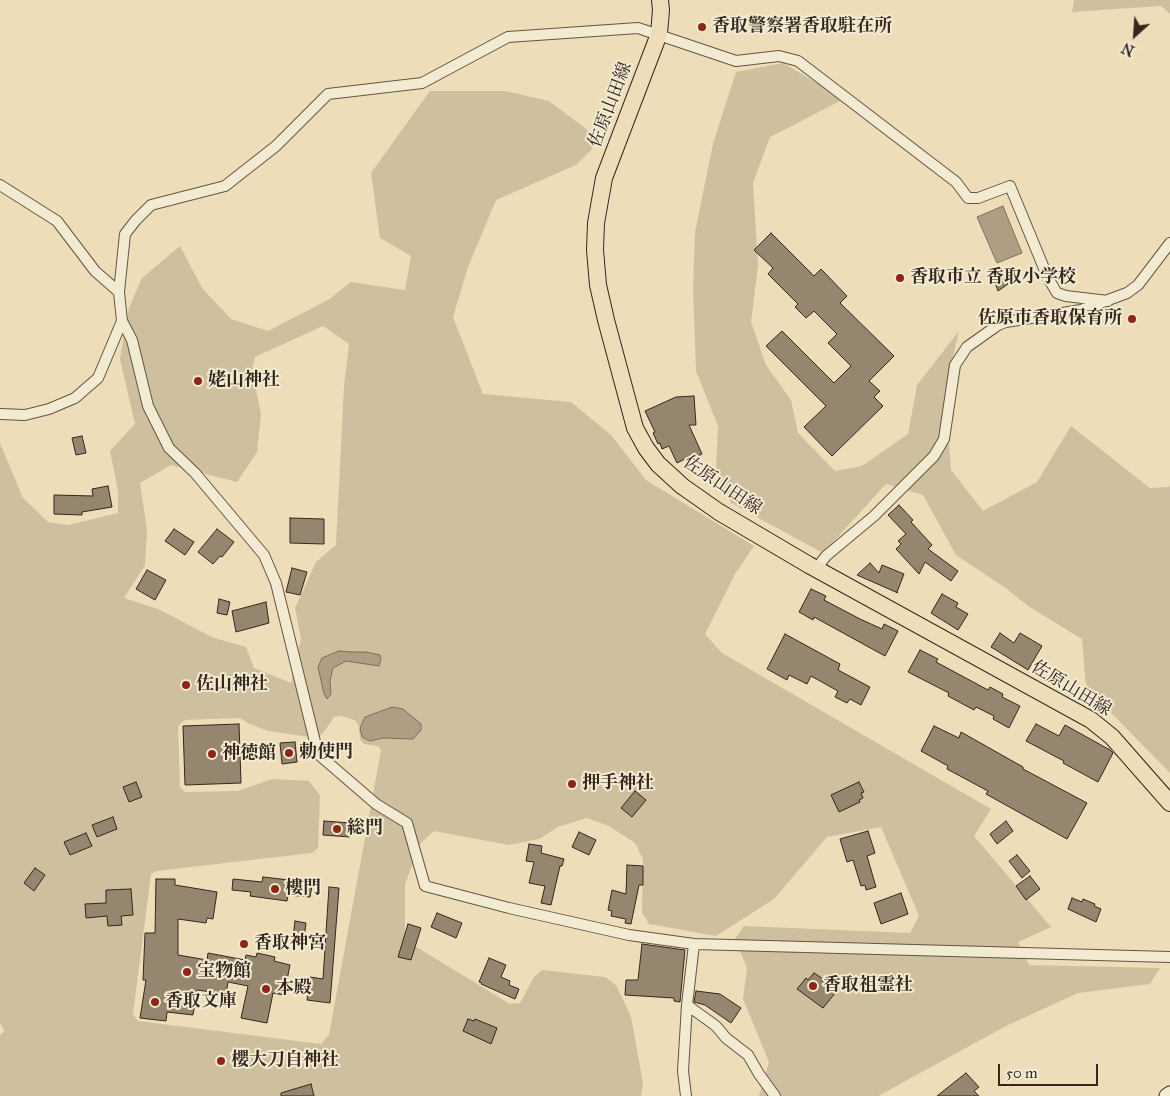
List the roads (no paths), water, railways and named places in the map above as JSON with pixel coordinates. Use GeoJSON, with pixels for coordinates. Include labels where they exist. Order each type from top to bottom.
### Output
{"type":"FeatureCollection","features":[{"type":"Feature","properties":{"kind":"main road","name":"佐原山田線"},"geometry":{"type":"LineString","coordinates":[[660,0],[659,34],[604,178],[596,223],[595,250],[598,285],[635,428],[658,464],[682,486],[719,512],[816,569],[1091,720],[1112,737],[1170,803]]}},
{"type":"Feature","properties":{"kind":"street"},"geometry":{"type":"LineString","coordinates":[[1108,302],[1057,293],[1048,278],[1010,186],[978,198],[968,198],[956,182],[798,61],[780,56],[736,61],[638,28],[508,37],[422,83],[328,94],[276,146],[225,186],[151,206],[136,220],[125,234],[119,292],[122,321],[132,340],[148,406],[169,448],[195,473],[264,555],[276,583],[318,754],[376,804],[407,823],[425,886],[509,908],[629,935],[694,944],[1170,957]]}},
{"type":"Feature","properties":{"kind":"street"},"geometry":{"type":"LineString","coordinates":[[0,185],[57,221],[95,271],[119,292]]}},
{"type":"Feature","properties":{"kind":"street"},"geometry":{"type":"LineString","coordinates":[[816,569],[826,556],[874,516],[934,456],[944,439],[955,365],[967,347],[1006,322],[1081,310],[1127,294],[1138,285],[1170,243]]}},
{"type":"Feature","properties":{"kind":"street"},"geometry":{"type":"LineString","coordinates":[[0,414],[25,415],[49,409],[75,398],[98,378],[122,321]]}},
{"type":"Feature","properties":{"kind":"street"},"geometry":{"type":"LineString","coordinates":[[686,1096],[683,1072],[687,1005],[694,944]]}},
{"type":"Feature","properties":{"kind":"street"},"geometry":{"type":"LineString","coordinates":[[687,1005],[716,1026],[726,1038],[748,1054],[759,1074],[775,1096]]}},
{"type":"Feature","properties":{"kind":"place","name":"香取警察署香取駐在所"},"geometry":{"type":"Point","coordinates":[702,27]}},
{"type":"Feature","properties":{"kind":"place","name":"香取市立 香取小学校"},"geometry":{"type":"Point","coordinates":[900,278]}},
{"type":"Feature","properties":{"kind":"place","name":"佐原市香取保育所"},"geometry":{"type":"Point","coordinates":[1132,319]}},
{"type":"Feature","properties":{"kind":"place","name":"姥山神社"},"geometry":{"type":"Point","coordinates":[198,381]}},
{"type":"Feature","properties":{"kind":"place","name":"佐山神社"},"geometry":{"type":"Point","coordinates":[186,685]}},
{"type":"Feature","properties":{"kind":"place","name":"勅使門"},"geometry":{"type":"Point","coordinates":[289,753]}},
{"type":"Feature","properties":{"kind":"place","name":"神徳館"},"geometry":{"type":"Point","coordinates":[212,754]}},
{"type":"Feature","properties":{"kind":"place","name":"押手神社"},"geometry":{"type":"Point","coordinates":[572,784]}},
{"type":"Feature","properties":{"kind":"place","name":"総門"},"geometry":{"type":"Point","coordinates":[337,829]}},
{"type":"Feature","properties":{"kind":"place","name":"樓門"},"geometry":{"type":"Point","coordinates":[275,889]}},
{"type":"Feature","properties":{"kind":"place","name":"香取神宮"},"geometry":{"type":"Point","coordinates":[244,944]}},
{"type":"Feature","properties":{"kind":"place","name":"宝物館"},"geometry":{"type":"Point","coordinates":[187,972]}},
{"type":"Feature","properties":{"kind":"place","name":"香取祖霊社"},"geometry":{"type":"Point","coordinates":[813,986]}},
{"type":"Feature","properties":{"kind":"place","name":"本殿"},"geometry":{"type":"Point","coordinates":[266,989]}},
{"type":"Feature","properties":{"kind":"place","name":"香取文庫"},"geometry":{"type":"Point","coordinates":[155,1002]}},
{"type":"Feature","properties":{"kind":"place","name":"櫻大刀自神社"},"geometry":{"type":"Point","coordinates":[221,1061]}}]}
